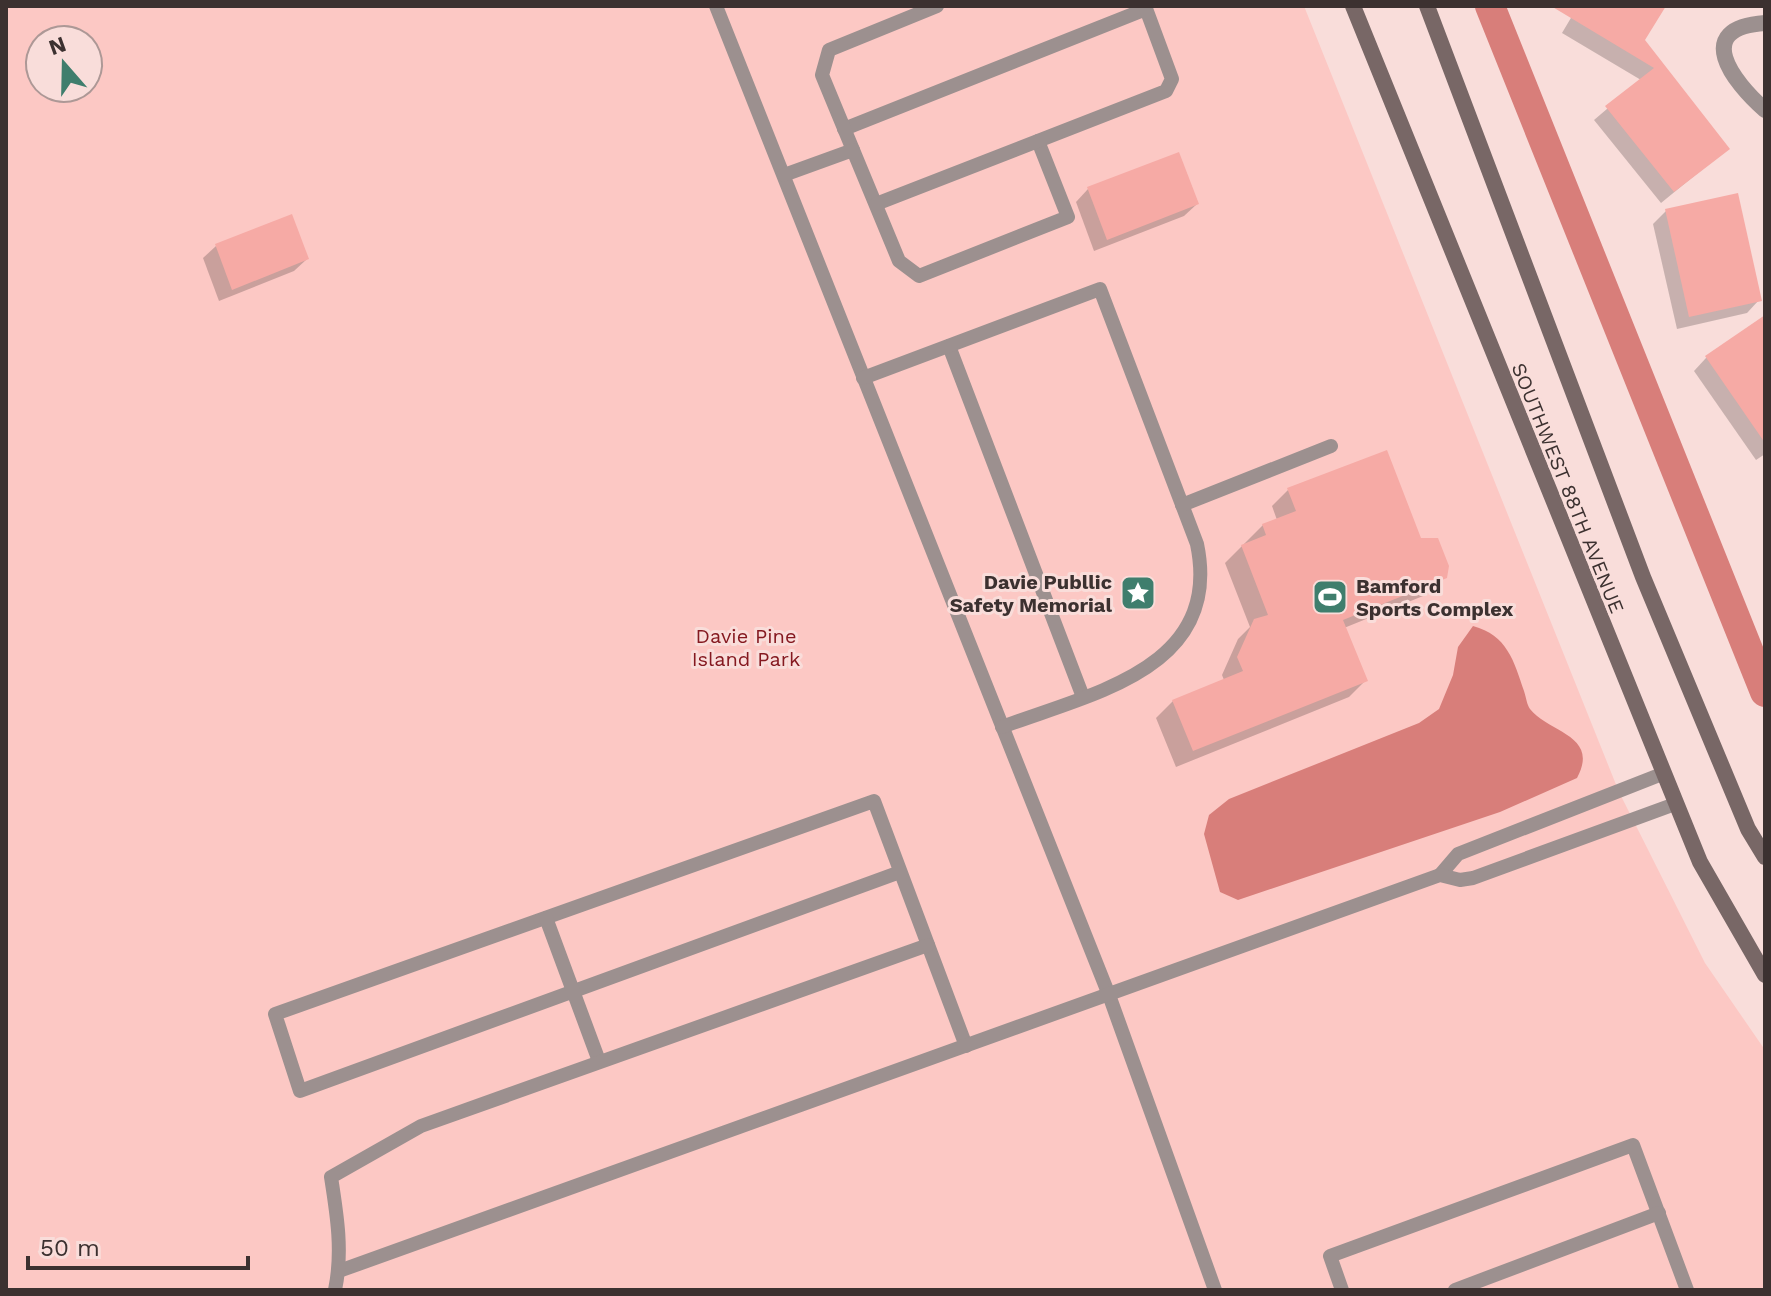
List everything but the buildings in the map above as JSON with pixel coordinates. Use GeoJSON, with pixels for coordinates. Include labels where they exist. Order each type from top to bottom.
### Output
{"type":"FeatureCollection","features":[{"type":"Feature","properties":{"kind":"main road","name":"SOUTHWEST 88TH AVENUE"},"geometry":{"type":"LineString","coordinates":[[1353,6],[1662,774],[1700,862],[1765,975]]}},
{"type":"Feature","properties":{"kind":"main road","name":"SOUTHWEST 88TH AVENUE"},"geometry":{"type":"LineString","coordinates":[[1427,6],[1643,577],[1748,829],[1765,857]]}},
{"type":"Feature","properties":{"kind":"street"},"geometry":{"type":"LineString","coordinates":[[1765,23],[1732,32],[1725,40],[1723,53],[1733,77],[1765,110]]}},
{"type":"Feature","properties":{"kind":"lane"},"geometry":{"type":"LineString","coordinates":[[716,6],[1109,995],[1215,1290]]}},
{"type":"Feature","properties":{"kind":"lane"},"geometry":{"type":"LineString","coordinates":[[937,6],[829,50],[822,75],[899,261],[919,276],[1068,217],[1038,141]]}},
{"type":"Feature","properties":{"kind":"lane"},"geometry":{"type":"LineString","coordinates":[[844,129],[1145,7],[1172,79],[1166,91],[876,204]]}},
{"type":"Feature","properties":{"kind":"lane"},"geometry":{"type":"LineString","coordinates":[[784,175],[853,150]]}},
{"type":"Feature","properties":{"kind":"lane"},"geometry":{"type":"LineString","coordinates":[[863,378],[1100,289],[1182,505],[1200,561],[1193,617],[1184,632],[1155,664],[1083,697],[1002,727]]}},
{"type":"Feature","properties":{"kind":"lane"},"geometry":{"type":"LineString","coordinates":[[949,346],[1083,697]]}},
{"type":"Feature","properties":{"kind":"lane"},"geometry":{"type":"LineString","coordinates":[[1182,505],[1331,446]]}},
{"type":"Feature","properties":{"kind":"lane"},"geometry":{"type":"LineString","coordinates":[[1440,875],[1458,854],[1662,774]]}},
{"type":"Feature","properties":{"kind":"lane"},"geometry":{"type":"LineString","coordinates":[[900,872],[300,1091],[275,1014],[874,801],[966,1046]]}},
{"type":"Feature","properties":{"kind":"lane"},"geometry":{"type":"LineString","coordinates":[[339,1271],[1440,875],[1473,878],[1675,804]]}},
{"type":"Feature","properties":{"kind":"lane"},"geometry":{"type":"LineString","coordinates":[[546,918],[599,1061]]}},
{"type":"Feature","properties":{"kind":"lane"},"geometry":{"type":"LineString","coordinates":[[335,1290],[339,1271],[339,1225],[331,1177],[421,1126],[928,945]]}},
{"type":"Feature","properties":{"kind":"lane"},"geometry":{"type":"LineString","coordinates":[[1342,1290],[1330,1256],[1633,1145],[1687,1290]]}},
{"type":"Feature","properties":{"kind":"lane"},"geometry":{"type":"LineString","coordinates":[[1455,1290],[1659,1213]]}},
{"type":"Feature","properties":{"kind":"green space","name":"Davie Pine Island Park"},"geometry":{"type":"Polygon","coordinates":[[[6,6],[1304,6],[1619,792],[1705,963],[1765,1050],[1765,1290],[6,1290],[6,6]]]}},
{"type":"Feature","properties":{"kind":"shaded area"},"geometry":{"type":"Polygon","coordinates":[[[1473,626],[1494,636],[1508,651],[1530,709],[1577,744],[1582,752],[1582,764],[1577,778],[1500,812],[1238,900],[1220,892],[1204,834],[1209,815],[1229,799],[1419,723],[1439,709],[1453,675],[1458,647],[1473,626]]]}},
{"type":"Feature","properties":{"kind":"waterway"},"geometry":{"type":"LineString","coordinates":[[1490,6],[1765,692]]}},
{"type":"Feature","properties":{"kind":"place","name":"Davie Publlic Safety Memorial"},"geometry":{"type":"Point","coordinates":[1138,593]}},
{"type":"Feature","properties":{"kind":"place","name":"Bamford Sports Complex"},"geometry":{"type":"Point","coordinates":[1330,597]}}]}
